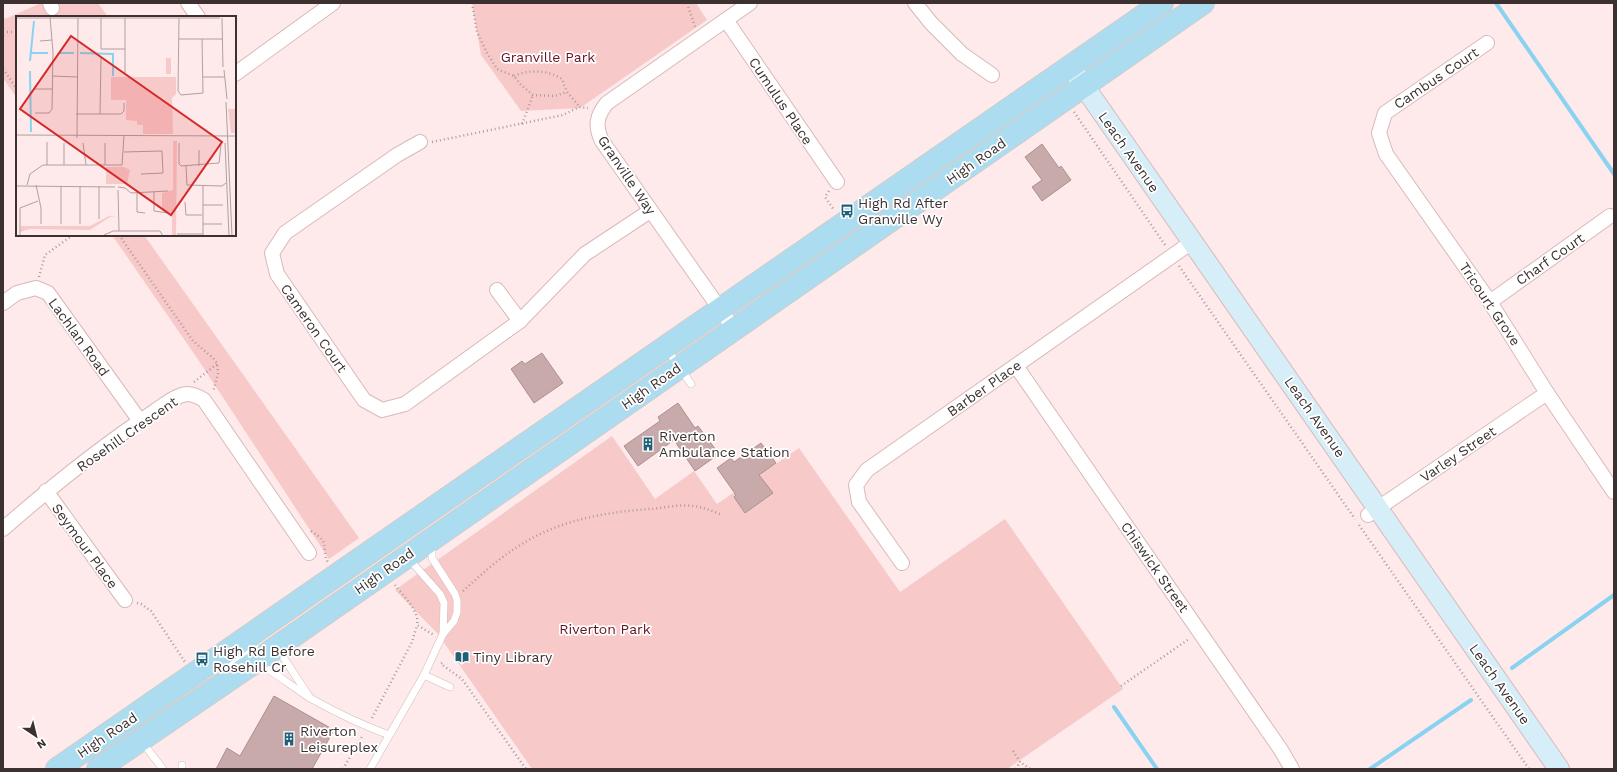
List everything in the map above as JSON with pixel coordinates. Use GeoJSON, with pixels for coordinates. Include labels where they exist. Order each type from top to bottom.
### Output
{"type":"FeatureCollection","features":[{"type":"Feature","properties":{"kind":"main road","name":"High Road"},"geometry":{"type":"LineString","coordinates":[[98,769],[266,649],[417,537],[666,347],[1162,3]]}},
{"type":"Feature","properties":{"kind":"main road","name":"High Road"},"geometry":{"type":"LineString","coordinates":[[57,769],[168,693],[417,537],[685,375],[734,328],[1077,97],[1203,3]]}},
{"type":"Feature","properties":{"kind":"street"},"geometry":{"type":"LineString","coordinates":[[188,3],[197,16]]}},
{"type":"Feature","properties":{"kind":"street"},"geometry":{"type":"LineString","coordinates":[[236,72],[333,3]]}},
{"type":"Feature","properties":{"kind":"street","name":"Granville Way"},"geometry":{"type":"LineString","coordinates":[[734,328],[602,141],[597,131],[597,119],[601,110],[607,103],[750,3]]}},
{"type":"Feature","properties":{"kind":"street"},"geometry":{"type":"LineString","coordinates":[[915,3],[931,23],[962,54],[992,75]]}},
{"type":"Feature","properties":{"kind":"street","name":"Cumulus Place"},"geometry":{"type":"LineString","coordinates":[[726,20],[837,182]]}},
{"type":"Feature","properties":{"kind":"street","name":"Cambus Court"},"geometry":{"type":"LineString","coordinates":[[1385,113],[1487,43]]}},
{"type":"Feature","properties":{"kind":"street","name":"Leach Avenue"},"geometry":{"type":"LineString","coordinates":[[1066,70],[1077,97],[1182,249],[1559,769]]}},
{"type":"Feature","properties":{"kind":"street","name":"Tricourt Grove"},"geometry":{"type":"LineString","coordinates":[[1385,113],[1379,133],[1386,154],[1490,302],[1547,393],[1614,492]]}},
{"type":"Feature","properties":{"kind":"street","name":"Cameron Court"},"geometry":{"type":"LineString","coordinates":[[420,142],[397,155],[285,234],[272,253],[277,274],[364,400],[382,410],[405,404],[520,322],[585,254],[650,211]]}},
{"type":"Feature","properties":{"kind":"street","name":"Charf Court"},"geometry":{"type":"LineString","coordinates":[[1490,302],[1610,216]]}},
{"type":"Feature","properties":{"kind":"street","name":"Barber Place"},"geometry":{"type":"LineString","coordinates":[[902,564],[859,502],[856,485],[866,470],[1182,249]]}},
{"type":"Feature","properties":{"kind":"street","name":"Lachlan Road"},"geometry":{"type":"LineString","coordinates":[[3,303],[17,293],[36,288],[48,293],[140,421]]}},
{"type":"Feature","properties":{"kind":"street"},"geometry":{"type":"LineString","coordinates":[[497,290],[520,322]]}},
{"type":"Feature","properties":{"kind":"street","name":"Chiswick Street"},"geometry":{"type":"LineString","coordinates":[[1016,366],[1281,750],[1292,769]]}},
{"type":"Feature","properties":{"kind":"street","name":"Varley Street"},"geometry":{"type":"LineString","coordinates":[[1374,512],[1547,393]]}},
{"type":"Feature","properties":{"kind":"street","name":"Rosehill Crescent"},"geometry":{"type":"LineString","coordinates":[[3,529],[46,491],[140,421],[177,397],[188,394],[204,400],[309,553]]}},
{"type":"Feature","properties":{"kind":"street","name":"Seymour Place"},"geometry":{"type":"LineString","coordinates":[[46,491],[125,600]]}},
{"type":"Feature","properties":{"kind":"street","name":"Leach Avenue"},"geometry":{"type":"LineString","coordinates":[[1374,512],[1544,769]]}},
{"type":"Feature","properties":{"kind":"lane"},"geometry":{"type":"LineString","coordinates":[[666,347],[685,375]]}},
{"type":"Feature","properties":{"kind":"lane"},"geometry":{"type":"LineString","coordinates":[[370,769],[424,675],[442,636],[454,621],[457,612],[457,600],[455,594],[417,537]]}},
{"type":"Feature","properties":{"kind":"lane"},"geometry":{"type":"LineString","coordinates":[[417,537],[444,603],[442,636]]}},
{"type":"Feature","properties":{"kind":"lane"},"geometry":{"type":"LineString","coordinates":[[168,693],[212,671],[266,649]]}},
{"type":"Feature","properties":{"kind":"lane"},"geometry":{"type":"LineString","coordinates":[[266,649],[310,698]]}},
{"type":"Feature","properties":{"kind":"lane"},"geometry":{"type":"LineString","coordinates":[[266,649],[270,670],[310,698],[367,727],[389,735]]}},
{"type":"Feature","properties":{"kind":"lane"},"geometry":{"type":"LineString","coordinates":[[424,675],[450,687]]}},
{"type":"Feature","properties":{"kind":"lane"},"geometry":{"type":"LineString","coordinates":[[140,740],[163,769]]}},
{"type":"Feature","properties":{"kind":"path"},"geometry":{"type":"LineString","coordinates":[[472,3],[477,32],[497,69],[514,76],[532,95],[555,96],[567,92]]}},
{"type":"Feature","properties":{"kind":"path"},"geometry":{"type":"LineString","coordinates":[[687,3],[696,29]]}},
{"type":"Feature","properties":{"kind":"path"},"geometry":{"type":"LineString","coordinates":[[3,32],[16,32]]}},
{"type":"Feature","properties":{"kind":"path"},"geometry":{"type":"LineString","coordinates":[[3,69],[16,88]]}},
{"type":"Feature","properties":{"kind":"path"},"geometry":{"type":"LineString","coordinates":[[514,76],[531,72],[553,73],[562,79],[567,92],[579,106],[591,109],[597,119]]}},
{"type":"Feature","properties":{"kind":"path"},"geometry":{"type":"LineString","coordinates":[[522,124],[532,95]]}},
{"type":"Feature","properties":{"kind":"path"},"geometry":{"type":"LineString","coordinates":[[1077,97],[1182,249],[1529,769]]}},
{"type":"Feature","properties":{"kind":"path"},"geometry":{"type":"LineString","coordinates":[[420,142],[438,142],[563,115],[579,106]]}},
{"type":"Feature","properties":{"kind":"path"},"geometry":{"type":"LineString","coordinates":[[835,212],[825,197],[837,182]]}},
{"type":"Feature","properties":{"kind":"path"},"geometry":{"type":"LineString","coordinates":[[36,288],[45,255],[72,236]]}},
{"type":"Feature","properties":{"kind":"path"},"geometry":{"type":"LineString","coordinates":[[120,236],[193,341],[217,363],[218,374],[213,391],[214,397]]}},
{"type":"Feature","properties":{"kind":"path"},"geometry":{"type":"LineString","coordinates":[[188,394],[189,387],[217,363]]}},
{"type":"Feature","properties":{"kind":"path"},"geometry":{"type":"LineString","coordinates":[[455,594],[462,592],[499,559],[523,543],[548,531],[583,518],[626,510],[692,506],[708,509],[722,515]]}},
{"type":"Feature","properties":{"kind":"path"},"geometry":{"type":"LineString","coordinates":[[310,531],[323,539],[325,545],[325,557],[328,564]]}},
{"type":"Feature","properties":{"kind":"path"},"geometry":{"type":"LineString","coordinates":[[343,769],[412,642],[419,620],[394,584]]}},
{"type":"Feature","properties":{"kind":"path"},"geometry":{"type":"LineString","coordinates":[[125,600],[141,604],[150,611],[186,663]]}},
{"type":"Feature","properties":{"kind":"path"},"geometry":{"type":"LineString","coordinates":[[417,626],[442,636]]}},
{"type":"Feature","properties":{"kind":"path"},"geometry":{"type":"LineString","coordinates":[[1120,686],[1200,632]]}},
{"type":"Feature","properties":{"kind":"path"},"geometry":{"type":"LineString","coordinates":[[444,658],[441,664],[462,679],[526,769]]}},
{"type":"Feature","properties":{"kind":"path"},"geometry":{"type":"LineString","coordinates":[[1013,752],[1020,762],[1030,769]]}},
{"type":"Feature","properties":{"kind":"path"},"geometry":{"type":"LineString","coordinates":[[1016,769],[1020,762]]}},
{"type":"Feature","properties":{"kind":"green space"},"geometry":{"type":"Polygon","coordinates":[[[41,3],[98,3],[107,16],[16,16],[16,97],[3,78],[3,16],[5,19],[41,3]]]}},
{"type":"Feature","properties":{"kind":"green space","name":"Granville Park"},"geometry":{"type":"Polygon","coordinates":[[[472,3],[696,3],[707,20],[580,108],[521,111],[481,55],[472,3]]]}},
{"type":"Feature","properties":{"kind":"green space"},"geometry":{"type":"Polygon","coordinates":[[[113,236],[145,236],[359,538],[329,559],[197,358],[113,236]]]}},
{"type":"Feature","properties":{"kind":"green space","name":"Riverton Park"},"geometry":{"type":"Polygon","coordinates":[[[612,436],[655,499],[694,471],[717,504],[799,448],[900,592],[1005,519],[1123,689],[1007,769],[532,769],[438,634],[395,590],[612,436]]]}},
{"type":"Feature","properties":{"kind":"building"},"geometry":{"type":"Polygon","coordinates":[[[1042,144],[1059,168],[1061,166],[1071,180],[1042,201],[1032,187],[1042,180],[1025,157],[1042,144]]]}},
{"type":"Feature","properties":{"kind":"building"},"geometry":{"type":"Polygon","coordinates":[[[542,353],[563,383],[534,403],[511,369],[522,361],[525,364],[542,353]]]}},
{"type":"Feature","properties":{"kind":"building"},"geometry":{"type":"Polygon","coordinates":[[[678,403],[695,428],[698,426],[719,454],[695,471],[674,440],[638,466],[624,446],[660,421],[658,417],[678,403]]]}},
{"type":"Feature","properties":{"kind":"building"},"geometry":{"type":"Polygon","coordinates":[[[761,443],[776,463],[759,475],[773,493],[745,513],[734,497],[736,495],[717,468],[731,458],[734,462],[761,443]]]}},
{"type":"Feature","properties":{"kind":"building","name":"Riverton Leisureplex"},"geometry":{"type":"Polygon","coordinates":[[[274,696],[334,730],[312,769],[216,769],[227,748],[240,756],[274,696]]]}},
{"type":"Feature","properties":{"kind":"waterway"},"geometry":{"type":"LineString","coordinates":[[1496,3],[1614,174]]}},
{"type":"Feature","properties":{"kind":"waterway"},"geometry":{"type":"LineString","coordinates":[[1512,668],[1614,595]]}},
{"type":"Feature","properties":{"kind":"waterway"},"geometry":{"type":"LineString","coordinates":[[1370,769],[1471,700]]}},
{"type":"Feature","properties":{"kind":"waterway"},"geometry":{"type":"LineString","coordinates":[[1114,707],[1157,769]]}},
{"type":"Feature","properties":{"kind":"place","name":"High Rd After Granville Wy"},"geometry":{"type":"Point","coordinates":[847,211]}},
{"type":"Feature","properties":{"kind":"place","name":"Riverton Ambulance Station"},"geometry":{"type":"Point","coordinates":[648,444]}},
{"type":"Feature","properties":{"kind":"place","name":"Tiny Library"},"geometry":{"type":"Point","coordinates":[462,657]}},
{"type":"Feature","properties":{"kind":"place","name":"High Rd Before Rosehill Cr"},"geometry":{"type":"Point","coordinates":[202,659]}},
{"type":"Feature","properties":{"kind":"place","name":"Riverton Leisureplex"},"geometry":{"type":"Point","coordinates":[289,739]}}]}
